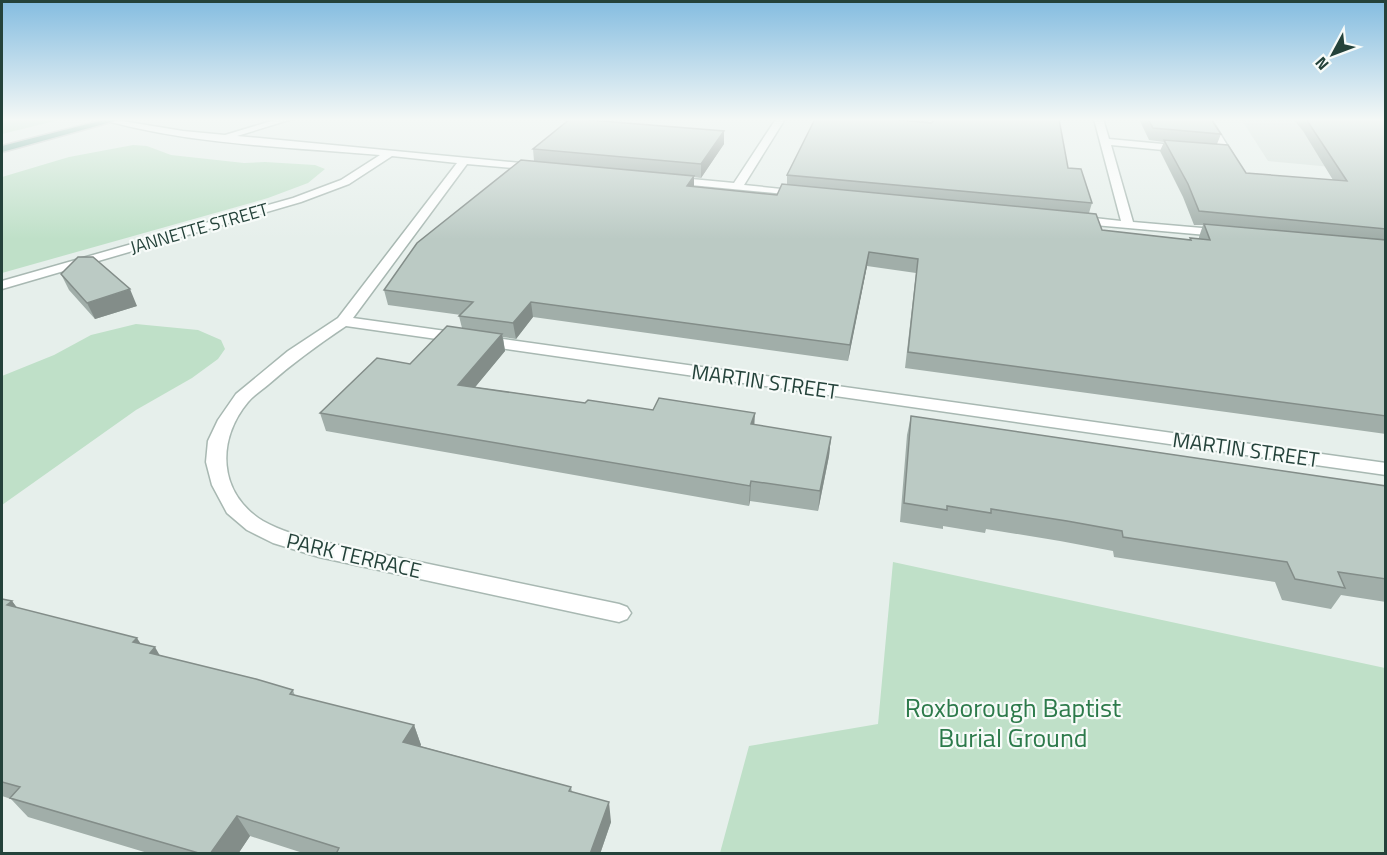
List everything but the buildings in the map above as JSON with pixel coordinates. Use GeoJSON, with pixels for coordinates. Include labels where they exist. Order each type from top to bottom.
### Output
{"type":"FeatureCollection","features":[{"type":"Feature","properties":{"kind":"street","name":"JANNETTE STREET"},"geometry":{"type":"LineString","coordinates":[[2,285],[297,200],[345,182],[381,159]]}},
{"type":"Feature","properties":{"kind":"street"},"geometry":{"type":"LineString","coordinates":[[450,159],[556,169]]}},
{"type":"Feature","properties":{"kind":"street"},"geometry":{"type":"LineString","coordinates":[[737,187],[755,159]]}},
{"type":"Feature","properties":{"kind":"street"},"geometry":{"type":"LineString","coordinates":[[1110,159],[1128,225]]}},
{"type":"Feature","properties":{"kind":"street"},"geometry":{"type":"LineString","coordinates":[[343,321],[464,160]]}},
{"type":"Feature","properties":{"kind":"street"},"geometry":{"type":"LineString","coordinates":[[659,179],[811,195]]}},
{"type":"Feature","properties":{"kind":"street"},"geometry":{"type":"LineString","coordinates":[[1058,218],[1234,235]]}},
{"type":"Feature","properties":{"kind":"street","name":"MARTIN STREET"},"geometry":{"type":"LineString","coordinates":[[343,321],[1386,469]]}},
{"type":"Feature","properties":{"kind":"street","name":"PARK TERRACE"},"geometry":{"type":"LineString","coordinates":[[343,321],[264,377],[242,398],[227,420],[217,441],[215,462],[222,485],[234,508],[254,525],[280,538],[319,549],[618,613]]}},
{"type":"Feature","properties":{"kind":"shaded area"},"geometry":{"type":"Polygon","coordinates":[[[1267,159],[1385,159],[1385,172],[1268,161],[1267,159]]]}},
{"type":"Feature","properties":{"kind":"green space"},"geometry":{"type":"Polygon","coordinates":[[[63,159],[207,159],[244,163],[315,165],[325,169],[308,183],[268,198],[2,273],[2,177],[63,159]]]}},
{"type":"Feature","properties":{"kind":"green space"},"geometry":{"type":"Polygon","coordinates":[[[136,324],[198,330],[221,340],[225,349],[218,359],[192,378],[136,410],[2,505],[2,376],[54,355],[91,335],[136,324]]]}},
{"type":"Feature","properties":{"kind":"green space","name":"Roxborough Baptist Burial Ground"},"geometry":{"type":"Polygon","coordinates":[[[893,562],[1385,668],[1385,853],[720,853],[749,746],[878,724],[893,562]]]}}]}
